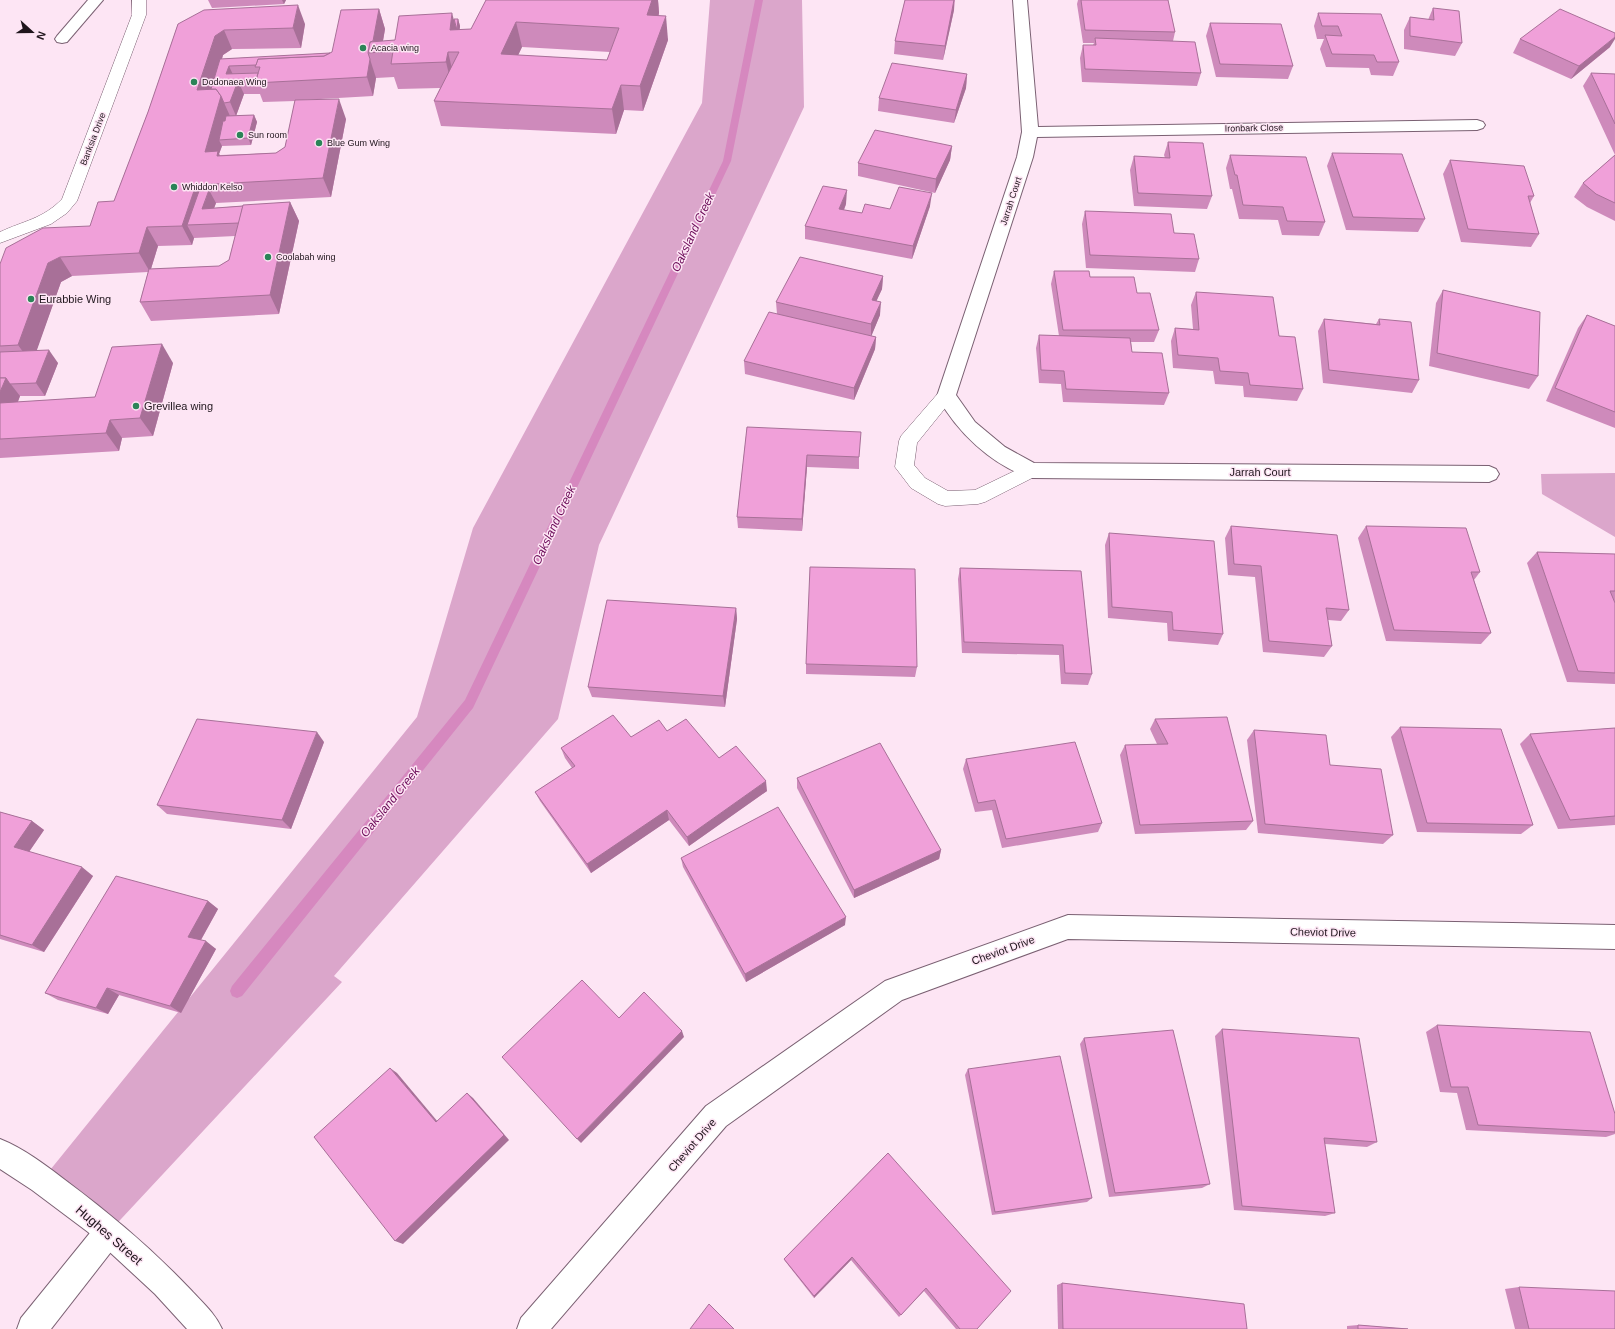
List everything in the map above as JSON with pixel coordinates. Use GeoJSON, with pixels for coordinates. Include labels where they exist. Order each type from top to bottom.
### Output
{"type":"FeatureCollection","features":[{"type":"Feature","properties":{"kind":"street"},"geometry":{"type":"LineString","coordinates":[[62,39],[96,0]]}},
{"type":"Feature","properties":{"kind":"street","name":"Jarrah Court"},"geometry":{"type":"LineString","coordinates":[[1020,0],[1030,132],[1025,157],[946,396],[968,427],[998,452],[1031,470],[1489,474]]}},
{"type":"Feature","properties":{"kind":"street","name":"Ironbark Close"},"geometry":{"type":"LineString","coordinates":[[1030,132],[1477,125]]}},
{"type":"Feature","properties":{"kind":"street","name":"Cheviot Drive"},"geometry":{"type":"LineString","coordinates":[[532,1329],[716,1116],[894,990],[1068,927],[1615,937]]}},
{"type":"Feature","properties":{"kind":"street","name":"Hughes Street"},"geometry":{"type":"LineString","coordinates":[[0,1153],[42,1180],[98,1222],[108,1233],[165,1284],[207,1329]]}},
{"type":"Feature","properties":{"kind":"street"},"geometry":{"type":"LineString","coordinates":[[32,1329],[108,1233]]}},
{"type":"Feature","properties":{"kind":"lane","name":"Banksia Drive"},"geometry":{"type":"LineString","coordinates":[[0,238],[15,230],[31,227],[48,220],[61,211],[69,201],[139,15],[139,0]]}},
{"type":"Feature","properties":{"kind":"lane","name":"Jarrah Court"},"geometry":{"type":"LineString","coordinates":[[946,396],[908,441],[904,467],[918,483],[945,499],[978,497],[1031,470]]}},
{"type":"Feature","properties":{"kind":"shaded area"},"geometry":{"type":"Polygon","coordinates":[[[710,0],[802,0],[804,107],[599,545],[558,719],[334,976],[342,982],[108,1233],[42,1180],[417,717],[473,528],[702,103],[710,0]]]}},
{"type":"Feature","properties":{"kind":"shaded area"},"geometry":{"type":"Polygon","coordinates":[[[1615,473],[1615,537],[1542,494],[1541,474],[1615,473]]]}},
{"type":"Feature","properties":{"kind":"building"},"geometry":{"type":"Polygon","coordinates":[[[486,0],[652,0],[647,15],[666,16],[640,86],[621,85],[612,109],[434,101],[459,52],[448,52],[446,62],[391,64],[393,51],[368,53],[370,42],[395,40],[399,16],[452,13],[450,30],[471,29],[486,0]],[[516,22],[501,54],[607,60],[619,28],[516,22]]]}},
{"type":"Feature","properties":{"kind":"building"},"geometry":{"type":"Polygon","coordinates":[[[905,0],[954,0],[945,46],[895,41],[905,0]]]}},
{"type":"Feature","properties":{"kind":"building"},"geometry":{"type":"Polygon","coordinates":[[[1081,0],[1168,0],[1175,32],[1085,30],[1081,0]]]}},
{"type":"Feature","properties":{"kind":"building"},"geometry":{"type":"Polygon","coordinates":[[[298,5],[293,28],[224,30],[215,36],[197,90],[216,89],[221,96],[205,152],[218,151],[217,156],[276,153],[285,147],[295,100],[339,99],[323,178],[196,185],[182,226],[147,227],[139,253],[60,257],[48,263],[18,345],[0,346],[0,264],[6,248],[43,228],[90,226],[98,202],[114,201],[148,112],[178,24],[204,10],[298,5]]]}},
{"type":"Feature","properties":{"kind":"building"},"geometry":{"type":"Polygon","coordinates":[[[1433,8],[1459,11],[1462,43],[1410,36],[1410,17],[1434,20],[1433,8]]]}},
{"type":"Feature","properties":{"kind":"building"},"geometry":{"type":"Polygon","coordinates":[[[379,9],[373,41],[370,42],[368,53],[370,59],[367,77],[255,83],[260,67],[255,67],[258,59],[324,56],[332,52],[341,10],[379,9]]]}},
{"type":"Feature","properties":{"kind":"building"},"geometry":{"type":"Polygon","coordinates":[[[1560,9],[1615,33],[1615,37],[1579,66],[1520,39],[1560,9]]]}},
{"type":"Feature","properties":{"kind":"building"},"geometry":{"type":"Polygon","coordinates":[[[1318,13],[1381,14],[1399,62],[1377,62],[1374,55],[1332,54],[1325,35],[1342,36],[1338,26],[1322,26],[1318,13]]]}},
{"type":"Feature","properties":{"kind":"building"},"geometry":{"type":"Polygon","coordinates":[[[454,19],[458,19],[457,30],[454,19]]]}},
{"type":"Feature","properties":{"kind":"building"},"geometry":{"type":"Polygon","coordinates":[[[1210,23],[1281,24],[1293,66],[1220,64],[1210,23]]]}},
{"type":"Feature","properties":{"kind":"building"},"geometry":{"type":"Polygon","coordinates":[[[1095,38],[1195,42],[1201,73],[1085,69],[1083,45],[1096,45],[1095,38]]]}},
{"type":"Feature","properties":{"kind":"building"},"geometry":{"type":"Polygon","coordinates":[[[330,53],[324,56],[258,59],[256,65],[229,66],[226,74],[258,73],[256,80],[238,81],[230,102],[224,103],[216,89],[211,89],[220,59],[330,53]]]}},
{"type":"Feature","properties":{"kind":"building"},"geometry":{"type":"Polygon","coordinates":[[[892,63],[967,74],[956,110],[879,98],[892,63]]]}},
{"type":"Feature","properties":{"kind":"building"},"geometry":{"type":"Polygon","coordinates":[[[1591,73],[1615,74],[1615,124],[1591,73]]]}},
{"type":"Feature","properties":{"kind":"building"},"geometry":{"type":"Polygon","coordinates":[[[254,115],[248,138],[219,140],[223,121],[225,121],[226,116],[254,115]]]}},
{"type":"Feature","properties":{"kind":"building"},"geometry":{"type":"Polygon","coordinates":[[[875,130],[952,146],[936,179],[858,163],[875,130]]]}},
{"type":"Feature","properties":{"kind":"building"},"geometry":{"type":"Polygon","coordinates":[[[1168,142],[1203,143],[1212,196],[1138,193],[1134,156],[1170,158],[1168,142]]]}},
{"type":"Feature","properties":{"kind":"building"},"geometry":{"type":"Polygon","coordinates":[[[1332,153],[1402,154],[1425,219],[1353,217],[1332,153]]]}},
{"type":"Feature","properties":{"kind":"building"},"geometry":{"type":"Polygon","coordinates":[[[1230,155],[1306,157],[1325,222],[1287,221],[1283,207],[1243,205],[1237,175],[1235,175],[1230,155]]]}},
{"type":"Feature","properties":{"kind":"building"},"geometry":{"type":"Polygon","coordinates":[[[1615,155],[1615,203],[1596,194],[1583,183],[1615,155]]]}},
{"type":"Feature","properties":{"kind":"building"},"geometry":{"type":"Polygon","coordinates":[[[1450,160],[1524,166],[1534,196],[1528,196],[1539,234],[1468,229],[1450,160]]]}},
{"type":"Feature","properties":{"kind":"building"},"geometry":{"type":"Polygon","coordinates":[[[823,186],[847,190],[839,209],[862,213],[865,204],[890,209],[899,187],[932,193],[913,246],[805,226],[823,186]]]}},
{"type":"Feature","properties":{"kind":"building"},"geometry":{"type":"Polygon","coordinates":[[[209,190],[202,209],[243,206],[239,223],[187,225],[199,191],[209,190]]]}},
{"type":"Feature","properties":{"kind":"building"},"geometry":{"type":"Polygon","coordinates":[[[290,202],[270,295],[140,302],[149,269],[219,266],[229,260],[243,205],[290,202]]]}},
{"type":"Feature","properties":{"kind":"building"},"geometry":{"type":"Polygon","coordinates":[[[1085,211],[1171,214],[1174,233],[1194,234],[1199,259],[1090,255],[1085,211]]]}},
{"type":"Feature","properties":{"kind":"building"},"geometry":{"type":"Polygon","coordinates":[[[800,257],[883,276],[872,300],[881,302],[871,324],[776,302],[800,257]]]}},
{"type":"Feature","properties":{"kind":"building"},"geometry":{"type":"Polygon","coordinates":[[[1054,271],[1089,271],[1090,277],[1134,277],[1137,293],[1150,293],[1159,330],[1063,330],[1054,271]]]}},
{"type":"Feature","properties":{"kind":"building"},"geometry":{"type":"Polygon","coordinates":[[[1443,290],[1540,312],[1538,376],[1437,353],[1443,290]]]}},
{"type":"Feature","properties":{"kind":"building"},"geometry":{"type":"Polygon","coordinates":[[[1196,292],[1273,297],[1279,336],[1295,337],[1303,389],[1250,385],[1248,373],[1220,371],[1218,358],[1178,355],[1175,328],[1199,330],[1196,292]]]}},
{"type":"Feature","properties":{"kind":"building"},"geometry":{"type":"Polygon","coordinates":[[[769,312],[876,337],[854,388],[744,361],[769,312]]]}},
{"type":"Feature","properties":{"kind":"building"},"geometry":{"type":"Polygon","coordinates":[[[1587,315],[1615,326],[1615,412],[1555,388],[1587,315]]]}},
{"type":"Feature","properties":{"kind":"building"},"geometry":{"type":"Polygon","coordinates":[[[1324,319],[1380,325],[1379,319],[1411,322],[1419,380],[1329,370],[1324,319]]]}},
{"type":"Feature","properties":{"kind":"building"},"geometry":{"type":"Polygon","coordinates":[[[1039,335],[1130,338],[1132,352],[1162,353],[1169,393],[1066,389],[1064,371],[1041,370],[1039,335]]]}},
{"type":"Feature","properties":{"kind":"building"},"geometry":{"type":"Polygon","coordinates":[[[162,344],[140,418],[110,420],[106,433],[0,439],[0,403],[95,397],[112,347],[162,344]]]}},
{"type":"Feature","properties":{"kind":"building"},"geometry":{"type":"Polygon","coordinates":[[[49,350],[36,383],[10,384],[6,378],[0,378],[0,352],[49,350]]]}},
{"type":"Feature","properties":{"kind":"building"},"geometry":{"type":"Polygon","coordinates":[[[0,378],[6,378],[0,392],[0,378]]]}},
{"type":"Feature","properties":{"kind":"building"},"geometry":{"type":"Polygon","coordinates":[[[747,427],[861,432],[859,457],[807,455],[802,519],[737,517],[747,427]]]}},
{"type":"Feature","properties":{"kind":"building"},"geometry":{"type":"Polygon","coordinates":[[[1231,526],[1337,535],[1349,610],[1326,608],[1332,646],[1269,641],[1261,566],[1234,564],[1231,526]]]}},
{"type":"Feature","properties":{"kind":"building"},"geometry":{"type":"Polygon","coordinates":[[[1366,526],[1466,528],[1480,572],[1471,572],[1491,633],[1394,630],[1366,526]]]}},
{"type":"Feature","properties":{"kind":"building"},"geometry":{"type":"Polygon","coordinates":[[[1109,533],[1214,541],[1223,634],[1173,630],[1172,612],[1112,607],[1109,533]]]}},
{"type":"Feature","properties":{"kind":"building"},"geometry":{"type":"Polygon","coordinates":[[[1537,552],[1615,554],[1615,591],[1610,591],[1615,603],[1615,673],[1578,671],[1537,552]]]}},
{"type":"Feature","properties":{"kind":"building"},"geometry":{"type":"Polygon","coordinates":[[[810,567],[915,569],[917,667],[806,664],[810,567]]]}},
{"type":"Feature","properties":{"kind":"building"},"geometry":{"type":"Polygon","coordinates":[[[960,568],[1081,571],[1092,674],[1065,673],[1063,645],[964,642],[960,568]]]}},
{"type":"Feature","properties":{"kind":"building"},"geometry":{"type":"Polygon","coordinates":[[[607,600],[736,608],[723,696],[588,687],[607,600]]]}},
{"type":"Feature","properties":{"kind":"building"},"geometry":{"type":"Polygon","coordinates":[[[613,715],[631,737],[659,720],[667,731],[686,719],[719,758],[736,746],[766,781],[687,837],[667,810],[587,864],[535,792],[575,766],[561,748],[613,715]]]}},
{"type":"Feature","properties":{"kind":"building"},"geometry":{"type":"Polygon","coordinates":[[[1227,717],[1253,821],[1140,825],[1125,745],[1168,744],[1155,719],[1227,717]]]}},
{"type":"Feature","properties":{"kind":"building"},"geometry":{"type":"Polygon","coordinates":[[[197,719],[317,732],[282,820],[157,805],[197,719]]]}},
{"type":"Feature","properties":{"kind":"building"},"geometry":{"type":"Polygon","coordinates":[[[1400,727],[1501,729],[1533,825],[1427,823],[1400,727]]]}},
{"type":"Feature","properties":{"kind":"building"},"geometry":{"type":"Polygon","coordinates":[[[1615,728],[1615,816],[1570,820],[1530,734],[1615,728]]]}},
{"type":"Feature","properties":{"kind":"building"},"geometry":{"type":"Polygon","coordinates":[[[1254,730],[1326,735],[1330,765],[1381,769],[1393,835],[1265,824],[1254,730]]]}},
{"type":"Feature","properties":{"kind":"building"},"geometry":{"type":"Polygon","coordinates":[[[1075,742],[1102,823],[1006,839],[995,800],[978,803],[966,759],[1075,742]]]}},
{"type":"Feature","properties":{"kind":"building"},"geometry":{"type":"Polygon","coordinates":[[[880,743],[941,850],[854,890],[797,778],[880,743]]]}},
{"type":"Feature","properties":{"kind":"building"},"geometry":{"type":"Polygon","coordinates":[[[778,807],[846,917],[745,974],[681,858],[778,807]]]}},
{"type":"Feature","properties":{"kind":"building"},"geometry":{"type":"Polygon","coordinates":[[[0,812],[32,821],[14,847],[82,867],[32,945],[0,935],[0,812]]]}},
{"type":"Feature","properties":{"kind":"building"},"geometry":{"type":"Polygon","coordinates":[[[116,876],[208,901],[188,937],[206,941],[170,1006],[107,988],[96,1008],[45,993],[116,876]]]}},
{"type":"Feature","properties":{"kind":"building"},"geometry":{"type":"Polygon","coordinates":[[[582,980],[619,1018],[644,992],[682,1031],[577,1139],[502,1057],[582,980]]]}},
{"type":"Feature","properties":{"kind":"building"},"geometry":{"type":"Polygon","coordinates":[[[1437,1025],[1590,1032],[1615,1114],[1615,1132],[1478,1125],[1468,1087],[1451,1087],[1437,1025]]]}},
{"type":"Feature","properties":{"kind":"building"},"geometry":{"type":"Polygon","coordinates":[[[1222,1029],[1359,1038],[1377,1142],[1324,1138],[1335,1213],[1242,1206],[1222,1029]]]}},
{"type":"Feature","properties":{"kind":"building"},"geometry":{"type":"Polygon","coordinates":[[[1173,1030],[1210,1184],[1115,1193],[1084,1038],[1173,1030]]]}},
{"type":"Feature","properties":{"kind":"building"},"geometry":{"type":"Polygon","coordinates":[[[1060,1056],[1092,1198],[995,1212],[968,1069],[1060,1056]]]}},
{"type":"Feature","properties":{"kind":"building"},"geometry":{"type":"Polygon","coordinates":[[[390,1068],[436,1122],[467,1093],[504,1135],[395,1241],[314,1137],[390,1068]]]}},
{"type":"Feature","properties":{"kind":"building"},"geometry":{"type":"Polygon","coordinates":[[[888,1153],[1011,1291],[977,1329],[960,1329],[926,1288],[901,1315],[852,1257],[814,1296],[784,1259],[888,1153]]]}},
{"type":"Feature","properties":{"kind":"building"},"geometry":{"type":"Polygon","coordinates":[[[1062,1283],[1244,1304],[1247,1329],[1063,1329],[1062,1283]]]}},
{"type":"Feature","properties":{"kind":"building"},"geometry":{"type":"Polygon","coordinates":[[[1519,1287],[1615,1291],[1615,1329],[1529,1329],[1519,1287]]]}},
{"type":"Feature","properties":{"kind":"building"},"geometry":{"type":"Polygon","coordinates":[[[709,1304],[734,1329],[690,1329],[709,1304]]]}},
{"type":"Feature","properties":{"kind":"building"},"geometry":{"type":"Polygon","coordinates":[[[1358,1325],[1408,1329],[1358,1329],[1358,1325]]]}},
{"type":"Feature","properties":{"kind":"waterway","name":"Oaksland Creek"},"geometry":{"type":"LineString","coordinates":[[237,991],[469,704],[727,161],[759,0]]}},
{"type":"Feature","properties":{"kind":"place","name":"Acacia wing"},"geometry":{"type":"Point","coordinates":[363,48]}},
{"type":"Feature","properties":{"kind":"place","name":"Dodonaea Wing"},"geometry":{"type":"Point","coordinates":[194,82]}},
{"type":"Feature","properties":{"kind":"place","name":"Sun room"},"geometry":{"type":"Point","coordinates":[240,135]}},
{"type":"Feature","properties":{"kind":"place","name":"Blue Gum Wing"},"geometry":{"type":"Point","coordinates":[319,143]}},
{"type":"Feature","properties":{"kind":"place","name":"Whiddon Kelso"},"geometry":{"type":"Point","coordinates":[174,187]}},
{"type":"Feature","properties":{"kind":"place","name":"Coolabah wing"},"geometry":{"type":"Point","coordinates":[268,257]}},
{"type":"Feature","properties":{"kind":"place","name":"Eurabbie Wing"},"geometry":{"type":"Point","coordinates":[31,299]}},
{"type":"Feature","properties":{"kind":"place","name":"Grevillea wing"},"geometry":{"type":"Point","coordinates":[136,406]}}]}
